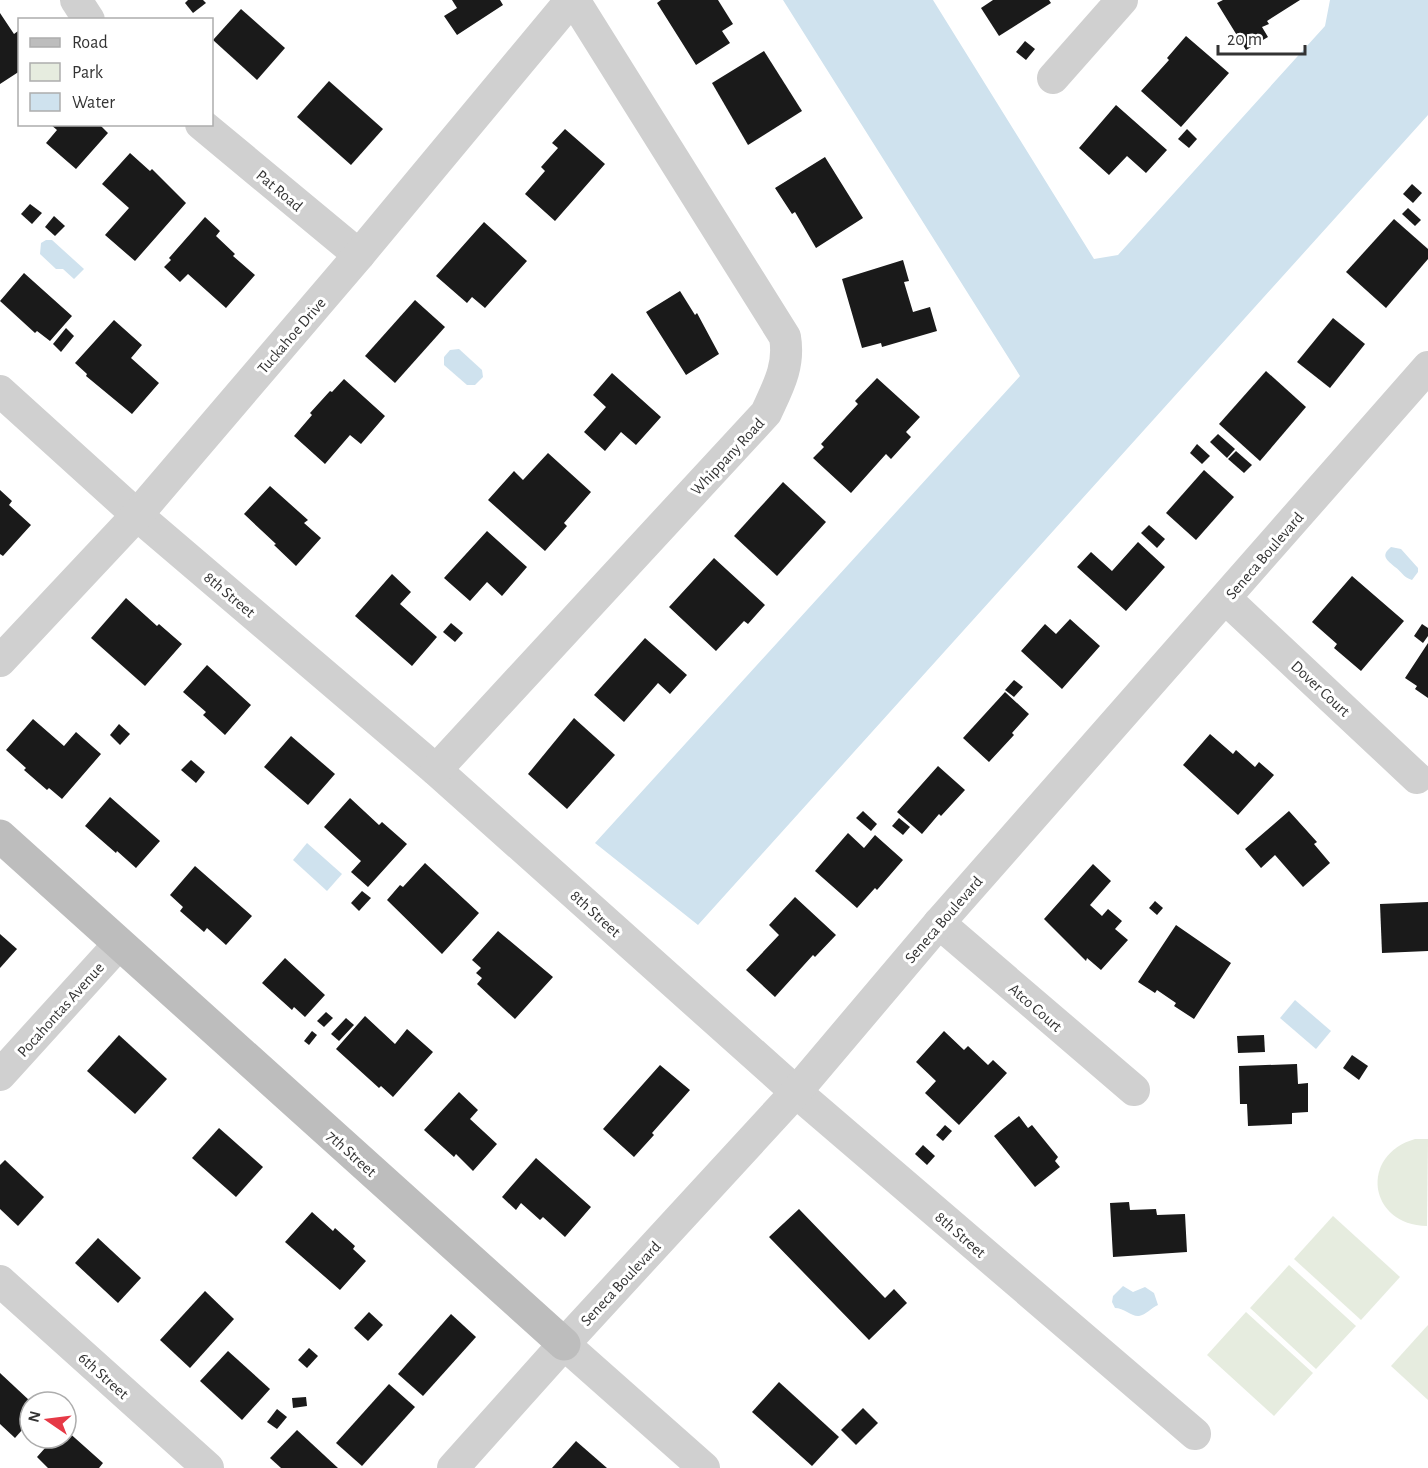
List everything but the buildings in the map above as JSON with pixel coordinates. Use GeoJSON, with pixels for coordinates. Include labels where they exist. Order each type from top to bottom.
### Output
{"type":"FeatureCollection","features":[{"type":"Feature","properties":{"kind":"street"},"geometry":{"type":"LineString","coordinates":[[75,0],[88,18]]}},
{"type":"Feature","properties":{"kind":"street","name":"Tuckahoe Drive"},"geometry":{"type":"LineString","coordinates":[[0,661],[137,515],[359,255],[572,0]]}},
{"type":"Feature","properties":{"kind":"street","name":"Whippany Road"},"geometry":{"type":"LineString","coordinates":[[436,770],[766,413],[780,382],[788,354],[785,337],[572,0]]}},
{"type":"Feature","properties":{"kind":"street"},"geometry":{"type":"LineString","coordinates":[[1053,78],[1122,0]]}},
{"type":"Feature","properties":{"kind":"street","name":"Pat Road"},"geometry":{"type":"LineString","coordinates":[[203,126],[359,255]]}},
{"type":"Feature","properties":{"kind":"street","name":"Seneca Boulevard"},"geometry":{"type":"LineString","coordinates":[[453,1468],[796,1092],[939,923],[1428,367]]}},
{"type":"Feature","properties":{"kind":"street","name":"8th Street"},"geometry":{"type":"LineString","coordinates":[[0,391],[137,515],[436,770],[796,1092],[1195,1434]]}},
{"type":"Feature","properties":{"kind":"street","name":"Dover Court"},"geometry":{"type":"LineString","coordinates":[[1226,599],[1417,778]]}},
{"type":"Feature","properties":{"kind":"street","name":"7th Street"},"geometry":{"type":"LineString","coordinates":[[0,836],[704,1468]]}},
{"type":"Feature","properties":{"kind":"street","name":"Atco Court"},"geometry":{"type":"LineString","coordinates":[[939,923],[1134,1090]]}},
{"type":"Feature","properties":{"kind":"street","name":"Pocahontas Avenue"},"geometry":{"type":"LineString","coordinates":[[0,1075],[119,944]]}},
{"type":"Feature","properties":{"kind":"street","name":"6th Street"},"geometry":{"type":"LineString","coordinates":[[0,1281],[208,1468]]}},
{"type":"Feature","properties":{"kind":"green space"},"geometry":{"type":"Polygon","coordinates":[[[1415,1139],[1428,1139],[1427,1226],[1407,1223],[1392,1214],[1383,1202],[1378,1188],[1379,1173],[1385,1159],[1397,1147],[1415,1139]]]}},
{"type":"Feature","properties":{"kind":"green space"},"geometry":{"type":"Polygon","coordinates":[[[1333,1216],[1400,1277],[1361,1320],[1294,1259],[1333,1216]]]}},
{"type":"Feature","properties":{"kind":"green space"},"geometry":{"type":"Polygon","coordinates":[[[1289,1265],[1356,1326],[1316,1369],[1250,1308],[1289,1265]]]}},
{"type":"Feature","properties":{"kind":"green space"},"geometry":{"type":"Polygon","coordinates":[[[1246,1312],[1313,1373],[1274,1416],[1207,1355],[1246,1312]]]}},
{"type":"Feature","properties":{"kind":"green space"},"geometry":{"type":"Polygon","coordinates":[[[1428,1325],[1428,1400],[1391,1366],[1428,1325]]]}},
{"type":"Feature","properties":{"kind":"water"},"geometry":{"type":"Polygon","coordinates":[[[783,0],[933,0],[1094,259],[1118,255],[1325,26],[1330,0],[1428,0],[1428,115],[698,925],[595,843],[1020,376],[783,0]]]}},
{"type":"Feature","properties":{"kind":"water"},"geometry":{"type":"Polygon","coordinates":[[[52,240],[84,269],[74,279],[63,269],[56,269],[40,254],[41,243],[52,240]]]}},
{"type":"Feature","properties":{"kind":"water"},"geometry":{"type":"Polygon","coordinates":[[[459,349],[482,370],[483,377],[475,385],[467,385],[444,365],[444,357],[450,350],[459,349]]]}},
{"type":"Feature","properties":{"kind":"water"},"geometry":{"type":"Polygon","coordinates":[[[1391,547],[1401,549],[1418,568],[1412,580],[1386,558],[1385,555],[1391,547]]]}},
{"type":"Feature","properties":{"kind":"water"},"geometry":{"type":"Polygon","coordinates":[[[307,843],[342,874],[327,891],[293,860],[307,843]]]}},
{"type":"Feature","properties":{"kind":"water"},"geometry":{"type":"Polygon","coordinates":[[[1295,1000],[1331,1031],[1316,1049],[1280,1018],[1295,1000]]]}},
{"type":"Feature","properties":{"kind":"water"},"geometry":{"type":"Polygon","coordinates":[[[1123,1286],[1133,1292],[1145,1287],[1154,1293],[1158,1305],[1139,1316],[1115,1308],[1112,1302],[1113,1296],[1123,1286]]]}}]}
